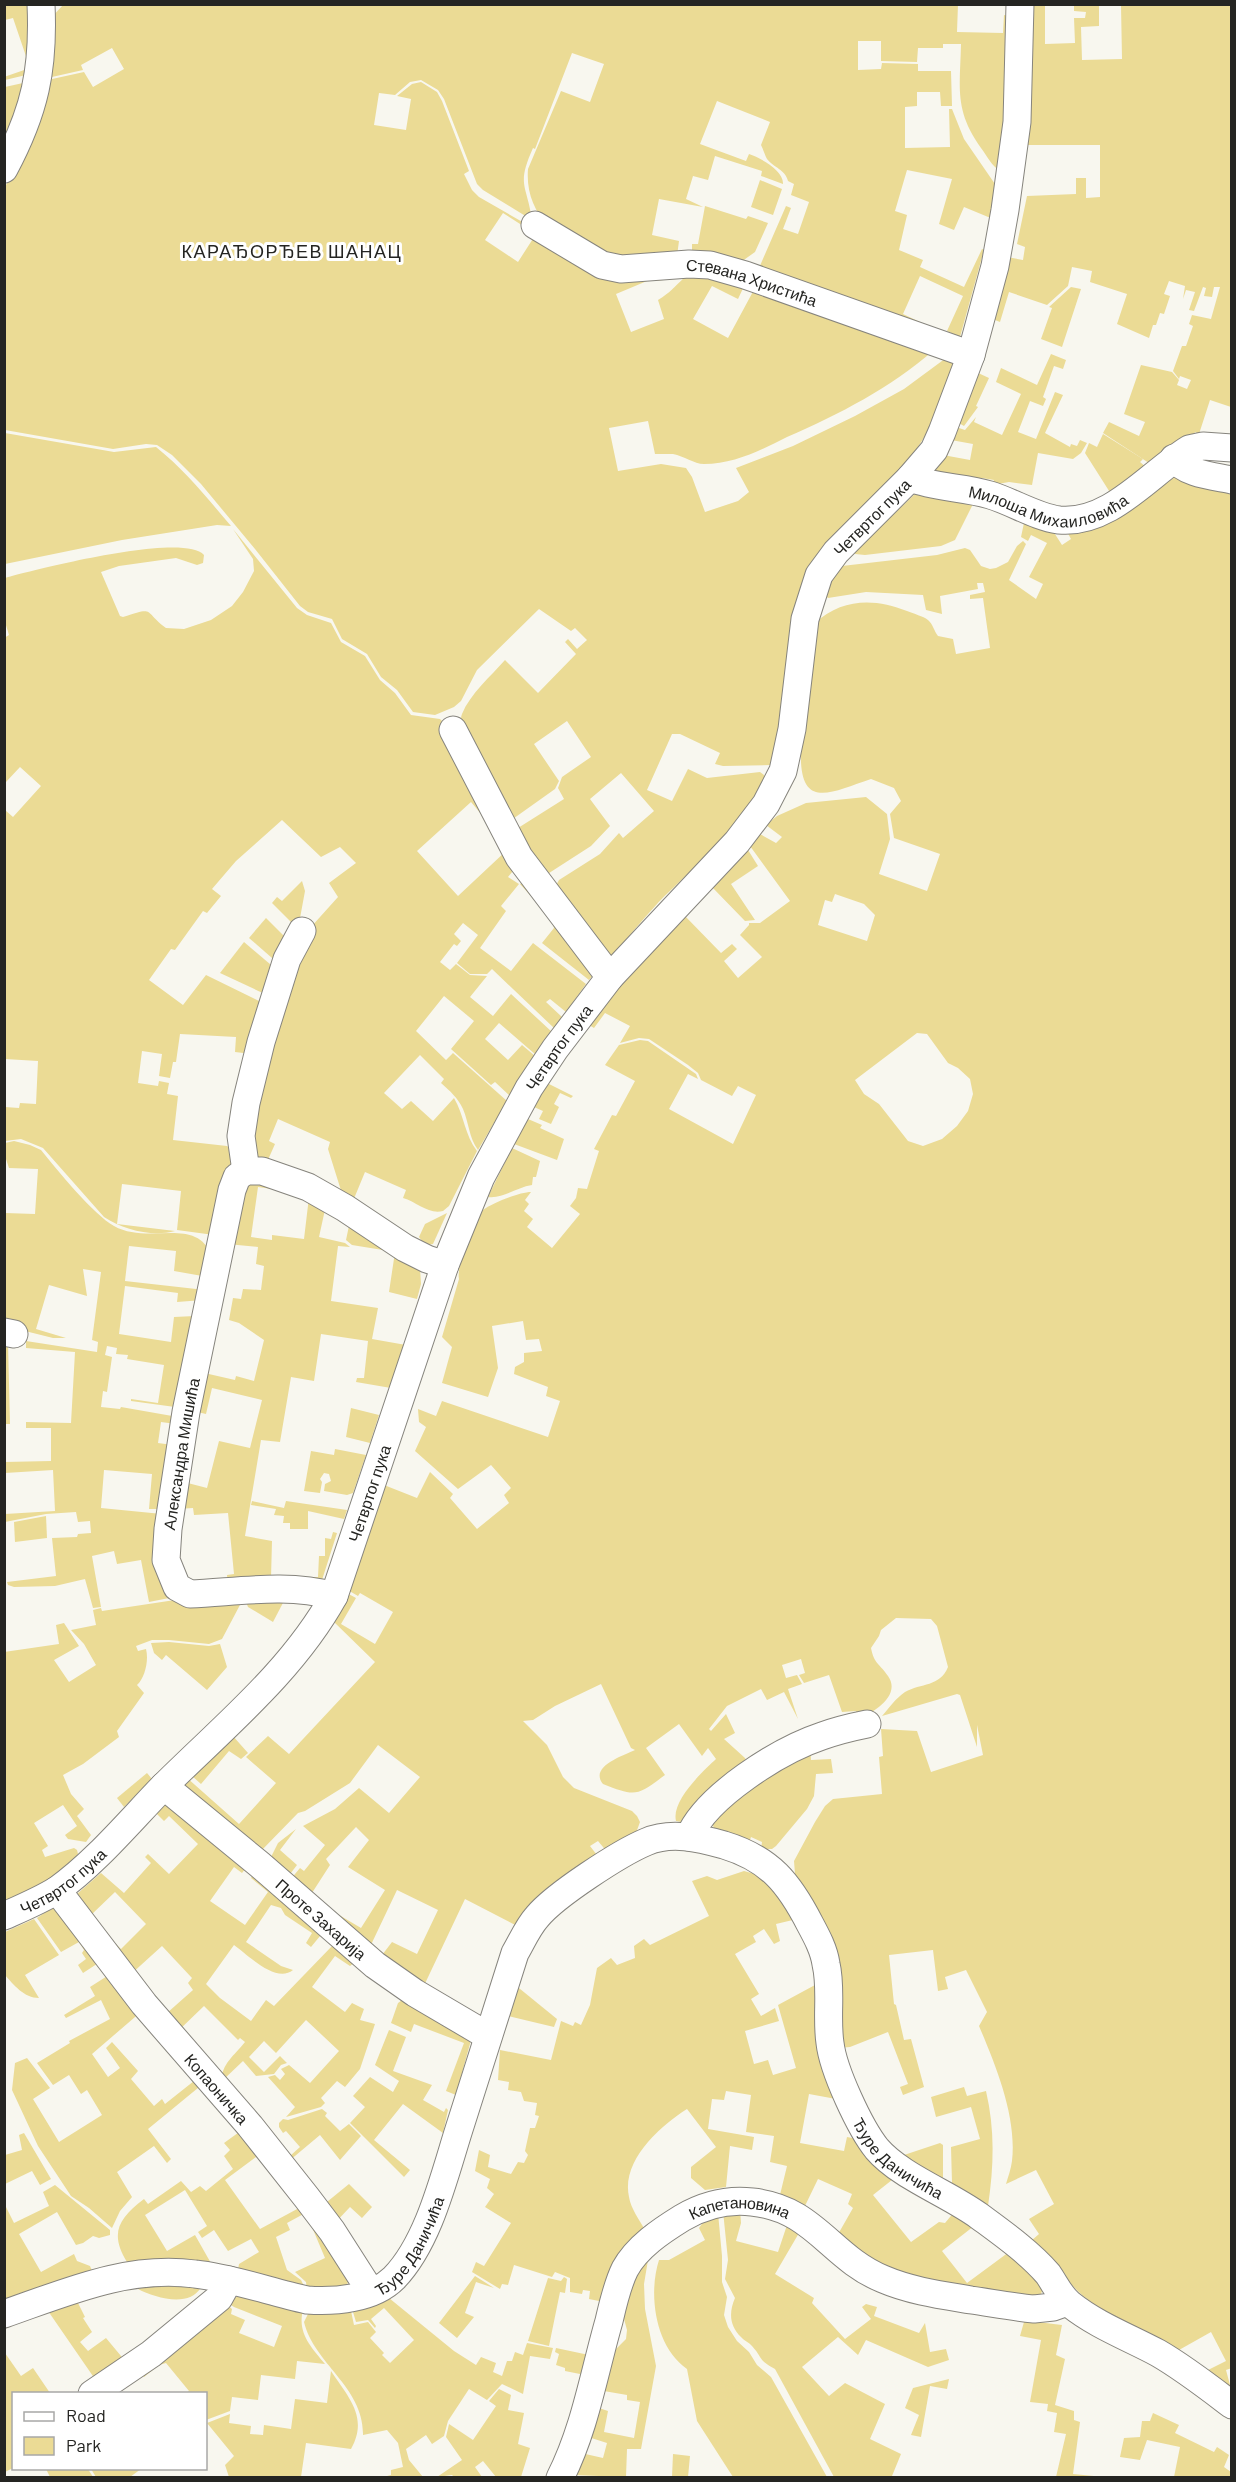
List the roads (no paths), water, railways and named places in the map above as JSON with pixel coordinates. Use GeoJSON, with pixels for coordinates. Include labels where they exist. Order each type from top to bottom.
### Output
{"type":"FeatureCollection","features":[{"type":"Feature","properties":{"kind":"street"},"geometry":{"type":"LineString","coordinates":[[4,169],[23,134],[35,92],[42,54],[41,4]]}},
{"type":"Feature","properties":{"kind":"street","name":"Четвртог пука"},"geometry":{"type":"LineString","coordinates":[[4,1916],[57,1890],[86,1866],[238,1714],[303,1644],[334,1596],[445,1265],[481,1177],[529,1089],[555,1049],[610,977],[737,842],[766,804],[778,783],[792,729],[805,619],[819,575],[836,552],[910,478],[934,450],[971,355],[994,266],[1013,164],[1017,122],[1020,4]]}},
{"type":"Feature","properties":{"kind":"street","name":"Стевана Христића"},"geometry":{"type":"LineString","coordinates":[[535,225],[602,265],[621,269],[688,264],[710,265],[745,275],[971,355]]}},
{"type":"Feature","properties":{"kind":"street","name":"Милоша Михаиловића"},"geometry":{"type":"LineString","coordinates":[[910,478],[926,484],[969,489],[1003,499],[1047,517],[1072,520],[1094,514],[1113,504],[1189,449],[1203,446],[1232,448]]}},
{"type":"Feature","properties":{"kind":"street"},"geometry":{"type":"LineString","coordinates":[[1174,458],[1179,465],[1187,469],[1232,480]]}},
{"type":"Feature","properties":{"kind":"street"},"geometry":{"type":"LineString","coordinates":[[453,730],[519,857],[610,977]]}},
{"type":"Feature","properties":{"kind":"street"},"geometry":{"type":"LineString","coordinates":[[302,931],[287,959],[261,1042],[246,1102],[241,1136],[246,1171],[262,1171],[308,1187],[345,1208],[405,1248],[445,1265]]}},
{"type":"Feature","properties":{"kind":"street","name":"Александра Мишића"},"geometry":{"type":"LineString","coordinates":[[246,1171],[237,1177],[225,1215],[186,1412],[166,1560],[177,1587],[190,1594],[278,1588],[311,1590],[334,1596]]}},
{"type":"Feature","properties":{"kind":"street"},"geometry":{"type":"LineString","coordinates":[[689,1838],[694,1824],[710,1806],[759,1768],[820,1736],[867,1724]]}},
{"type":"Feature","properties":{"kind":"street","name":"Проте Захарија"},"geometry":{"type":"LineString","coordinates":[[164,1786],[259,1863],[375,1965],[415,1993],[488,2036]]}},
{"type":"Feature","properties":{"kind":"street","name":"Ђуре Даничића"},"geometry":{"type":"LineString","coordinates":[[4,2314],[120,2275],[194,2273],[318,2301],[339,2300],[371,2292],[393,2278],[409,2259],[422,2236],[442,2182],[515,1953],[536,1917],[569,1890],[638,1845],[655,1838],[669,1836],[689,1838],[736,1849],[772,1869],[796,1897],[826,1962],[829,2035],[834,2062],[862,2127],[877,2149],[892,2163],[961,2203],[994,2226],[1047,2274],[1067,2302],[1091,2319],[1190,2372],[1232,2405]]}},
{"type":"Feature","properties":{"kind":"street","name":"Копаоничка"},"geometry":{"type":"LineString","coordinates":[[57,1890],[144,2004],[250,2127],[307,2198],[332,2231],[371,2292]]}},
{"type":"Feature","properties":{"kind":"street","name":"Капетановина"},"geometry":{"type":"LineString","coordinates":[[560,2478],[583,2416],[624,2271],[646,2244],[664,2229],[689,2214],[719,2202],[765,2203],[788,2210],[809,2224],[849,2258],[880,2278],[910,2290],[1034,2309],[1067,2302]]}},
{"type":"Feature","properties":{"kind":"street"},"geometry":{"type":"LineString","coordinates":[[95,2392],[151,2354],[219,2298],[229,2280]]}},
{"type":"Feature","properties":{"kind":"district","name":"КАРАЂОРЂЕВ ШАНАЦ"},"geometry":{"type":"Point","coordinates":[292,251]}}]}
